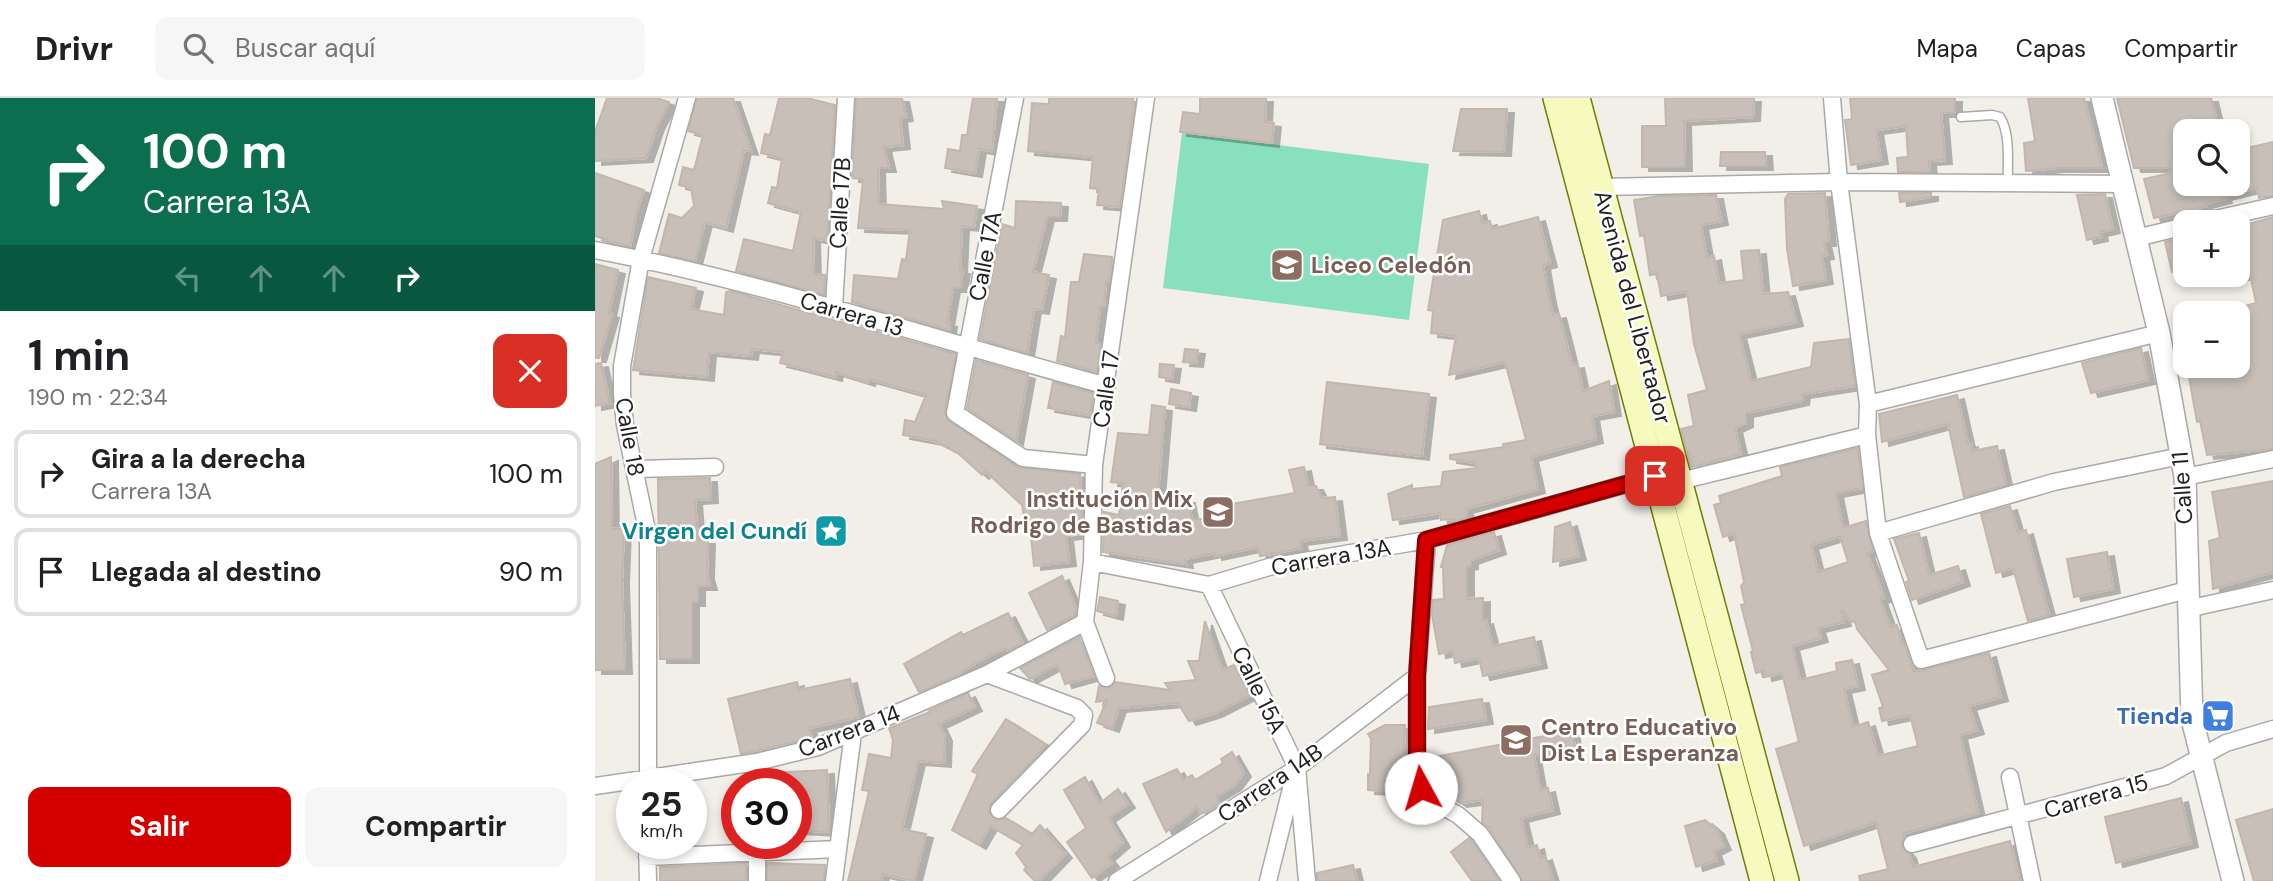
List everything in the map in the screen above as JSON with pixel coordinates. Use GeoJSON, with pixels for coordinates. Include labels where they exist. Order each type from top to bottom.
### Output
{"type":"FeatureCollection","features":[{"type":"Feature","properties":{"kind":"main road","name":"Avenida del Libertador"},"geometry":{"type":"LineString","coordinates":[[1555,98],[1762,881]]}},
{"type":"Feature","properties":{"kind":"main road","name":"Avenida del Libertador"},"geometry":{"type":"LineString","coordinates":[[1578,98],[1787,881]]}},
{"type":"Feature","properties":{"kind":"street","name":"Calle 18"},"geometry":{"type":"LineString","coordinates":[[649,768],[648,535],[625,425],[622,366],[641,258],[687,98]]}},
{"type":"Feature","properties":{"kind":"street","name":"Calle 17B"},"geometry":{"type":"LineString","coordinates":[[834,308],[846,98]]}},
{"type":"Feature","properties":{"kind":"street","name":"Calle 17A"},"geometry":{"type":"LineString","coordinates":[[1015,98],[955,413],[1023,458],[1094,465]]}},
{"type":"Feature","properties":{"kind":"street","name":"Calle 17"},"geometry":{"type":"LineString","coordinates":[[1106,678],[1085,622],[1092,562],[1094,465],[1146,98]]}},
{"type":"Feature","properties":{"kind":"street"},"geometry":{"type":"LineString","coordinates":[[1832,98],[1839,181],[1868,404],[1867,435],[1878,533],[1921,660],[2187,599],[2273,590]]}},
{"type":"Feature","properties":{"kind":"street","name":"Calle 11"},"geometry":{"type":"LineString","coordinates":[[2102,98],[2159,333],[2183,466],[2192,719],[2233,881]]}},
{"type":"Feature","properties":{"kind":"street"},"geometry":{"type":"LineString","coordinates":[[1601,187],[1839,181],[2124,184]]}},
{"type":"Feature","properties":{"kind":"street"},"geometry":{"type":"LineString","coordinates":[[2250,211],[2273,206]]}},
{"type":"Feature","properties":{"kind":"street"},"geometry":{"type":"LineString","coordinates":[[2136,237],[2173,229]]}},
{"type":"Feature","properties":{"kind":"street","name":"Carrera 13"},"geometry":{"type":"LineString","coordinates":[[595,250],[641,258],[834,308],[1107,386]]}},
{"type":"Feature","properties":{"kind":"street"},"geometry":{"type":"LineString","coordinates":[[1868,404],[2159,333]]}},
{"type":"Feature","properties":{"kind":"street"},"geometry":{"type":"LineString","coordinates":[[1680,481],[1867,435]]}},
{"type":"Feature","properties":{"kind":"street"},"geometry":{"type":"LineString","coordinates":[[1878,533],[2054,482],[2183,466],[2273,459]]}},
{"type":"Feature","properties":{"kind":"street"},"geometry":{"type":"LineString","coordinates":[[636,469],[715,467]]}},
{"type":"Feature","properties":{"kind":"street","name":"Carrera 13A"},"geometry":{"type":"LineString","coordinates":[[1209,585],[1269,568],[1426,540],[1655,476]]}},
{"type":"Feature","properties":{"kind":"street"},"geometry":{"type":"LineString","coordinates":[[1426,540],[1417,676],[1417,771],[1421,788],[1429,799],[1458,815],[1480,834],[1512,881]]}},
{"type":"Feature","properties":{"kind":"street"},"geometry":{"type":"LineString","coordinates":[[1092,562],[1209,585]]}},
{"type":"Feature","properties":{"kind":"street","name":"Calle 15A"},"geometry":{"type":"LineString","coordinates":[[1209,585],[1297,768],[1307,881]]}},
{"type":"Feature","properties":{"kind":"street","name":"Carrera 14"},"geometry":{"type":"LineString","coordinates":[[707,771],[818,747],[987,674],[1085,622]]}},
{"type":"Feature","properties":{"kind":"street"},"geometry":{"type":"LineString","coordinates":[[987,674],[1077,708],[1084,715],[1082,725],[999,810]]}},
{"type":"Feature","properties":{"kind":"street","name":"Carrera 14B"},"geometry":{"type":"LineString","coordinates":[[1117,881],[1297,768],[1417,676]]}},
{"type":"Feature","properties":{"kind":"street","name":"Carrera 15"},"geometry":{"type":"LineString","coordinates":[[1912,845],[2166,776],[2185,768],[2200,756],[2226,743],[2273,729]]}},
{"type":"Feature","properties":{"kind":"street"},"geometry":{"type":"LineString","coordinates":[[834,881],[853,733]]}},
{"type":"Feature","properties":{"kind":"street"},"geometry":{"type":"LineString","coordinates":[[757,762],[757,768]]}},
{"type":"Feature","properties":{"kind":"street"},"geometry":{"type":"LineString","coordinates":[[1268,881],[1297,768]]}},
{"type":"Feature","properties":{"kind":"street"},"geometry":{"type":"LineString","coordinates":[[2010,777],[2032,881]]}},
{"type":"Feature","properties":{"kind":"street","name":"Carrera 14"},"geometry":{"type":"LineString","coordinates":[[595,786],[616,784]]}},
{"type":"Feature","properties":{"kind":"street"},"geometry":{"type":"LineString","coordinates":[[812,849],[838,849]]}},
{"type":"Feature","properties":{"kind":"street"},"geometry":{"type":"LineString","coordinates":[[647,859],[647,881]]}},
{"type":"Feature","properties":{"kind":"street"},"geometry":{"type":"LineString","coordinates":[[757,859],[757,881]]}},
{"type":"Feature","properties":{"kind":"lane"},"geometry":{"type":"LineString","coordinates":[[1961,117],[2000,117],[2006,134],[2008,182]]}},
{"type":"Feature","properties":{"kind":"green space"},"geometry":{"type":"Polygon","coordinates":[[[1182,133],[1429,164],[1409,320],[1163,288],[1182,133]]]}},
{"type":"Feature","properties":{"kind":"building"},"geometry":{"type":"Polygon","coordinates":[[[607,98],[656,98],[669,102],[646,158],[595,161],[595,132],[607,98]]]}},
{"type":"Feature","properties":{"kind":"building"},"geometry":{"type":"Polygon","coordinates":[[[697,98],[733,98],[751,151],[744,150],[726,228],[705,222],[695,261],[659,253],[669,214],[682,218],[694,206],[691,188],[679,185],[683,167],[694,170],[703,135],[688,131],[697,98]]]}},
{"type":"Feature","properties":{"kind":"building"},"geometry":{"type":"Polygon","coordinates":[[[779,98],[807,98],[835,105],[828,230],[826,240],[813,238],[814,274],[825,275],[824,295],[736,271],[744,239],[793,251],[801,212],[768,203],[772,187],[777,188],[782,158],[761,153],[765,134],[770,135],[779,98]]]}},
{"type":"Feature","properties":{"kind":"building"},"geometry":{"type":"Polygon","coordinates":[[[856,98],[902,98],[906,117],[900,118],[903,145],[884,147],[889,168],[878,168],[879,204],[944,209],[942,201],[977,206],[974,227],[962,226],[960,270],[963,270],[960,288],[953,288],[947,322],[950,323],[949,330],[852,302],[854,275],[898,279],[902,259],[906,260],[910,230],[858,228],[863,179],[852,178],[856,98]]]}},
{"type":"Feature","properties":{"kind":"building"},"geometry":{"type":"Polygon","coordinates":[[[973,98],[997,98],[992,151],[979,149],[975,173],[945,168],[948,149],[960,151],[962,135],[967,135],[973,98]]]}},
{"type":"Feature","properties":{"kind":"building"},"geometry":{"type":"Polygon","coordinates":[[[1049,98],[1133,98],[1120,207],[1097,205],[1099,189],[1090,188],[1093,157],[1028,151],[1032,103],[1049,104],[1049,98]]]}},
{"type":"Feature","properties":{"kind":"building"},"geometry":{"type":"Polygon","coordinates":[[[1200,98],[1266,98],[1265,122],[1274,123],[1272,143],[1180,132],[1183,112],[1200,114],[1200,98]]]}},
{"type":"Feature","properties":{"kind":"building"},"geometry":{"type":"Polygon","coordinates":[[[1665,98],[1754,98],[1753,117],[1684,121],[1685,167],[1642,167],[1642,126],[1666,126],[1665,98]]]}},
{"type":"Feature","properties":{"kind":"building"},"geometry":{"type":"Polygon","coordinates":[[[1850,98],[1955,98],[1955,113],[1941,113],[1945,160],[1929,161],[1930,172],[1898,172],[1897,158],[1908,157],[1906,126],[1876,130],[1881,160],[1851,165],[1845,120],[1852,119],[1850,98]]]}},
{"type":"Feature","properties":{"kind":"building"},"geometry":{"type":"Polygon","coordinates":[[[2028,98],[2084,98],[2102,168],[2026,171],[2024,143],[2035,141],[2028,98]]]}},
{"type":"Feature","properties":{"kind":"building"},"geometry":{"type":"Polygon","coordinates":[[[2117,98],[2211,98],[2216,119],[2173,119],[2173,196],[2224,196],[2225,199],[2189,210],[2173,210],[2173,214],[2154,218],[2144,179],[2171,173],[2170,168],[2134,168],[2117,98]]]}},
{"type":"Feature","properties":{"kind":"building"},"geometry":{"type":"Polygon","coordinates":[[[1461,109],[1507,109],[1504,152],[1453,151],[1461,109]]]}},
{"type":"Feature","properties":{"kind":"building"},"geometry":{"type":"Polygon","coordinates":[[[2273,142],[2273,196],[2259,198],[2257,188],[2250,190],[2250,147],[2273,142]]]}},
{"type":"Feature","properties":{"kind":"building"},"geometry":{"type":"Polygon","coordinates":[[[1721,152],[1765,152],[1766,166],[1720,166],[1721,152]]]}},
{"type":"Feature","properties":{"kind":"building"},"geometry":{"type":"Polygon","coordinates":[[[595,173],[644,190],[636,213],[630,247],[595,236],[595,173]]]}},
{"type":"Feature","properties":{"kind":"building"},"geometry":{"type":"Polygon","coordinates":[[[1825,193],[1829,242],[1824,242],[1827,255],[1822,256],[1826,280],[1793,286],[1787,249],[1785,199],[1788,194],[1825,193]]]}},
{"type":"Feature","properties":{"kind":"building"},"geometry":{"type":"Polygon","coordinates":[[[1899,193],[1931,193],[1931,197],[1900,202],[1899,193]]]}},
{"type":"Feature","properties":{"kind":"building"},"geometry":{"type":"Polygon","coordinates":[[[2105,194],[2113,229],[2100,232],[2101,237],[2087,240],[2077,195],[2105,194]]]}},
{"type":"Feature","properties":{"kind":"building"},"geometry":{"type":"Polygon","coordinates":[[[1716,195],[1721,221],[1701,225],[1707,258],[1714,256],[1719,283],[1744,280],[1741,251],[1759,250],[1763,294],[1788,292],[1796,322],[1739,334],[1751,381],[1811,367],[1814,343],[1849,339],[1855,386],[1803,394],[1802,401],[1746,413],[1746,423],[1735,428],[1741,454],[1691,467],[1681,429],[1694,426],[1688,395],[1707,390],[1694,344],[1687,291],[1661,296],[1657,274],[1650,275],[1644,235],[1640,236],[1634,200],[1659,196],[1716,195]]]}},
{"type":"Feature","properties":{"kind":"building"},"geometry":{"type":"Polygon","coordinates":[[[1016,201],[1061,203],[1060,217],[1047,217],[1033,272],[1049,275],[1042,310],[1034,309],[1027,353],[980,339],[1002,224],[1015,228],[1016,201]]]}},
{"type":"Feature","properties":{"kind":"building"},"geometry":{"type":"Polygon","coordinates":[[[1479,211],[1482,223],[1490,221],[1492,229],[1538,217],[1550,263],[1543,265],[1549,299],[1553,315],[1559,314],[1572,365],[1577,364],[1583,391],[1609,381],[1614,412],[1592,416],[1596,439],[1531,457],[1538,489],[1466,509],[1467,518],[1454,522],[1454,519],[1441,520],[1440,513],[1393,520],[1388,494],[1412,485],[1412,489],[1441,486],[1443,472],[1477,468],[1475,463],[1450,459],[1450,455],[1504,447],[1503,444],[1526,440],[1505,362],[1449,375],[1456,336],[1431,333],[1433,311],[1428,310],[1443,220],[1479,211]]]}},
{"type":"Feature","properties":{"kind":"building"},"geometry":{"type":"Polygon","coordinates":[[[2273,217],[2273,449],[2207,455],[2200,421],[2197,422],[2189,378],[2250,378],[2250,305],[2256,303],[2250,274],[2250,224],[2273,217]]]}},
{"type":"Feature","properties":{"kind":"building"},"geometry":{"type":"Polygon","coordinates":[[[2173,240],[2173,272],[2172,272],[2165,242],[2173,240]]]}},
{"type":"Feature","properties":{"kind":"building"},"geometry":{"type":"Polygon","coordinates":[[[1084,254],[1112,257],[1104,307],[1100,307],[1096,343],[1101,343],[1097,372],[1057,361],[1061,336],[1065,337],[1071,282],[1079,282],[1084,254]]]}},
{"type":"Feature","properties":{"kind":"building"},"geometry":{"type":"Polygon","coordinates":[[[595,264],[618,270],[609,313],[612,314],[599,358],[595,358],[595,264]]]}},
{"type":"Feature","properties":{"kind":"building"},"geometry":{"type":"Polygon","coordinates":[[[648,277],[696,288],[691,309],[724,315],[726,292],[731,291],[956,354],[945,411],[949,421],[1018,467],[1080,474],[1082,534],[1066,536],[1069,562],[1034,566],[1029,516],[1024,517],[1022,505],[985,471],[982,475],[958,453],[935,441],[903,435],[905,420],[915,422],[926,395],[869,379],[868,382],[836,372],[835,377],[780,363],[783,352],[752,349],[751,356],[709,352],[707,377],[633,370],[648,277]]]}},
{"type":"Feature","properties":{"kind":"building"},"geometry":{"type":"Polygon","coordinates":[[[2141,348],[2148,380],[2091,393],[2082,363],[2141,348]]]}},
{"type":"Feature","properties":{"kind":"building"},"geometry":{"type":"Polygon","coordinates":[[[1185,349],[1198,350],[1196,363],[1183,362],[1185,349]]]}},
{"type":"Feature","properties":{"kind":"building"},"geometry":{"type":"Polygon","coordinates":[[[976,360],[1028,375],[1016,441],[967,408],[976,360]]]}},
{"type":"Feature","properties":{"kind":"building"},"geometry":{"type":"Polygon","coordinates":[[[601,363],[610,403],[595,406],[595,364],[601,363]]]}},
{"type":"Feature","properties":{"kind":"building"},"geometry":{"type":"Polygon","coordinates":[[[1160,364],[1174,365],[1172,379],[1159,377],[1160,364]]]}},
{"type":"Feature","properties":{"kind":"building"},"geometry":{"type":"Polygon","coordinates":[[[1053,382],[1094,393],[1090,415],[1048,408],[1053,382]]]}},
{"type":"Feature","properties":{"kind":"building"},"geometry":{"type":"Polygon","coordinates":[[[1327,382],[1429,394],[1422,456],[1320,444],[1327,382]]]}},
{"type":"Feature","properties":{"kind":"building"},"geometry":{"type":"Polygon","coordinates":[[[1171,389],[1191,393],[1189,407],[1169,404],[1171,389]]]}},
{"type":"Feature","properties":{"kind":"building"},"geometry":{"type":"Polygon","coordinates":[[[1957,395],[1968,444],[1971,443],[1972,451],[1997,446],[2006,485],[1964,497],[1948,424],[1882,442],[1879,414],[1957,395]]]}},
{"type":"Feature","properties":{"kind":"building"},"geometry":{"type":"Polygon","coordinates":[[[1152,405],[1165,407],[1157,506],[1188,499],[1192,519],[1225,519],[1225,505],[1295,493],[1289,470],[1304,467],[1308,486],[1316,486],[1322,498],[1335,497],[1340,536],[1300,541],[1301,548],[1260,556],[1258,547],[1215,556],[1215,553],[1185,559],[1186,564],[1103,552],[1104,512],[1119,515],[1123,483],[1111,482],[1118,433],[1149,435],[1152,405]]]}},
{"type":"Feature","properties":{"kind":"building"},"geometry":{"type":"Polygon","coordinates":[[[1858,448],[1862,488],[1836,493],[1843,528],[1866,521],[1873,551],[1867,553],[1884,598],[1880,599],[1890,627],[1897,625],[1914,672],[1989,653],[2001,697],[1969,706],[1977,730],[1960,735],[1978,813],[1904,833],[1902,847],[1909,854],[1913,867],[2010,841],[2020,881],[1860,881],[1859,876],[1888,869],[1876,822],[1804,846],[1776,749],[1799,742],[1782,673],[1765,677],[1764,671],[1756,673],[1741,605],[1745,604],[1741,586],[1744,582],[1734,533],[1723,537],[1714,505],[1721,503],[1719,496],[1782,476],[1780,467],[1858,448]],[[1840,536],[1811,545],[1818,572],[1848,562],[1840,536]],[[1841,609],[1844,622],[1818,628],[1821,638],[1792,646],[1800,680],[1837,671],[1836,663],[1852,660],[1858,686],[1844,689],[1853,727],[1868,722],[1878,756],[1918,746],[1910,715],[1882,721],[1879,708],[1883,707],[1872,675],[1889,670],[1857,629],[1855,621],[1851,622],[1841,609]]]}},
{"type":"Feature","properties":{"kind":"building"},"geometry":{"type":"Polygon","coordinates":[[[611,457],[612,529],[624,528],[622,580],[625,670],[595,670],[595,464],[611,457]]]}},
{"type":"Feature","properties":{"kind":"building"},"geometry":{"type":"Polygon","coordinates":[[[710,478],[711,499],[695,500],[698,540],[708,540],[707,575],[710,586],[698,586],[698,602],[692,602],[692,659],[660,659],[658,479],[710,478]]]}},
{"type":"Feature","properties":{"kind":"building"},"geometry":{"type":"Polygon","coordinates":[[[2273,481],[2273,572],[2213,589],[2209,541],[2220,538],[2212,492],[2273,481]]]}},
{"type":"Feature","properties":{"kind":"building"},"geometry":{"type":"Polygon","coordinates":[[[2010,506],[2018,533],[2026,530],[2049,615],[2028,621],[2013,568],[1996,573],[1981,514],[2010,506]]]}},
{"type":"Feature","properties":{"kind":"building"},"geometry":{"type":"Polygon","coordinates":[[[1570,522],[1579,556],[1553,562],[1555,527],[1570,522]]]}},
{"type":"Feature","properties":{"kind":"building"},"geometry":{"type":"Polygon","coordinates":[[[1494,532],[1499,550],[1471,560],[1471,565],[1467,566],[1467,599],[1483,598],[1483,621],[1486,620],[1493,646],[1534,637],[1540,664],[1483,676],[1479,658],[1455,663],[1453,651],[1439,654],[1432,615],[1433,600],[1444,599],[1441,567],[1447,545],[1494,532]]]}},
{"type":"Feature","properties":{"kind":"building"},"geometry":{"type":"Polygon","coordinates":[[[1919,533],[1929,575],[1958,566],[1963,582],[1912,600],[1906,582],[1909,581],[1894,539],[1919,533]]]}},
{"type":"Feature","properties":{"kind":"building"},"geometry":{"type":"Polygon","coordinates":[[[2107,552],[2113,589],[2074,597],[2067,559],[2107,552]]]}},
{"type":"Feature","properties":{"kind":"building"},"geometry":{"type":"Polygon","coordinates":[[[1062,576],[1076,608],[1075,615],[1047,630],[1029,593],[1062,576]]]}},
{"type":"Feature","properties":{"kind":"building"},"geometry":{"type":"Polygon","coordinates":[[[1100,597],[1118,601],[1116,616],[1097,611],[1100,597]]]}},
{"type":"Feature","properties":{"kind":"building"},"geometry":{"type":"Polygon","coordinates":[[[1008,613],[1023,643],[1008,651],[1006,648],[994,653],[960,674],[919,692],[904,664],[961,632],[963,635],[1008,613]]]}},
{"type":"Feature","properties":{"kind":"building"},"geometry":{"type":"Polygon","coordinates":[[[1205,621],[1222,670],[1234,665],[1250,695],[1215,713],[1189,721],[1178,703],[1119,708],[1112,728],[1097,723],[1107,700],[1096,702],[1099,686],[1109,688],[1115,682],[1170,690],[1165,683],[1196,680],[1188,661],[1199,661],[1205,621]]]}},
{"type":"Feature","properties":{"kind":"building"},"geometry":{"type":"Polygon","coordinates":[[[1079,637],[1094,676],[1065,684],[1058,664],[1030,679],[1020,668],[1079,637]]]}},
{"type":"Feature","properties":{"kind":"building"},"geometry":{"type":"Polygon","coordinates":[[[850,679],[859,717],[809,728],[812,738],[741,754],[728,699],[797,682],[799,690],[850,679]]]}},
{"type":"Feature","properties":{"kind":"building"},"geometry":{"type":"Polygon","coordinates":[[[968,693],[975,707],[939,724],[945,737],[944,763],[918,761],[902,829],[926,834],[914,881],[882,874],[881,881],[848,881],[869,791],[862,790],[869,754],[891,758],[893,740],[889,728],[968,693]]]}},
{"type":"Feature","properties":{"kind":"building"},"geometry":{"type":"Polygon","coordinates":[[[1482,699],[1486,720],[1428,729],[1429,707],[1482,699]]]}},
{"type":"Feature","properties":{"kind":"building"},"geometry":{"type":"Polygon","coordinates":[[[1006,719],[1045,744],[1036,757],[991,803],[989,812],[996,820],[1006,818],[1032,834],[1040,825],[1065,854],[1039,881],[1035,881],[1024,870],[1026,867],[1016,853],[1023,845],[990,826],[979,845],[952,830],[978,774],[972,771],[1006,719]]]}},
{"type":"Feature","properties":{"kind":"building"},"geometry":{"type":"Polygon","coordinates":[[[1385,725],[1405,725],[1402,792],[1368,790],[1371,739],[1368,734],[1385,725]]]}},
{"type":"Feature","properties":{"kind":"building"},"geometry":{"type":"Polygon","coordinates":[[[1572,731],[1575,747],[1534,755],[1540,790],[1548,788],[1553,810],[1521,818],[1528,848],[1537,845],[1540,858],[1545,856],[1553,881],[1522,881],[1489,828],[1482,822],[1483,800],[1460,803],[1432,783],[1434,757],[1572,731]]]}},
{"type":"Feature","properties":{"kind":"building"},"geometry":{"type":"Polygon","coordinates":[[[1232,752],[1244,773],[1234,786],[1216,797],[1219,804],[1201,814],[1197,807],[1166,832],[1143,784],[1177,769],[1183,780],[1192,775],[1195,780],[1223,763],[1221,759],[1232,752]]]}},
{"type":"Feature","properties":{"kind":"building"},"geometry":{"type":"Polygon","coordinates":[[[827,770],[829,832],[812,831],[812,771],[827,770]]]}},
{"type":"Feature","properties":{"kind":"building"},"geometry":{"type":"Polygon","coordinates":[[[1085,777],[1099,804],[1118,789],[1128,804],[1108,818],[1123,843],[1107,857],[1112,863],[1092,878],[1067,842],[1086,828],[1064,790],[1085,777]]]}},
{"type":"Feature","properties":{"kind":"building"},"geometry":{"type":"Polygon","coordinates":[[[2181,798],[2191,843],[2116,863],[2105,817],[2181,798]]]}},
{"type":"Feature","properties":{"kind":"building"},"geometry":{"type":"Polygon","coordinates":[[[2273,809],[2273,881],[2254,881],[2236,820],[2273,809]]]}},
{"type":"Feature","properties":{"kind":"building"},"geometry":{"type":"Polygon","coordinates":[[[1705,820],[1717,830],[1724,846],[1714,851],[1717,860],[1696,867],[1685,826],[1705,820]]]}},
{"type":"Feature","properties":{"kind":"building"},"geometry":{"type":"Polygon","coordinates":[[[1469,838],[1499,881],[1472,881],[1451,852],[1469,838]]]}},
{"type":"Feature","properties":{"kind":"building"},"geometry":{"type":"Polygon","coordinates":[[[746,863],[746,881],[660,881],[660,867],[746,863]]]}},
{"type":"Feature","properties":{"kind":"building"},"geometry":{"type":"Polygon","coordinates":[[[767,863],[825,865],[824,881],[767,881],[767,863]]]}},
{"type":"Feature","properties":{"kind":"building"},"geometry":{"type":"Polygon","coordinates":[[[1353,865],[1357,881],[1317,881],[1317,873],[1353,865]]]}},
{"type":"Feature","properties":{"kind":"place","name":"Liceo Celedón"},"geometry":{"type":"Point","coordinates":[1287,265]}},
{"type":"Feature","properties":{"kind":"place","name":"Institución Mix Rodrigo de Bastidas"},"geometry":{"type":"Point","coordinates":[1218,512]}},
{"type":"Feature","properties":{"kind":"place","name":"Virgen del Cundí"},"geometry":{"type":"Point","coordinates":[831,531]}},
{"type":"Feature","properties":{"kind":"place","name":"Tienda"},"geometry":{"type":"Point","coordinates":[2218,716]}},
{"type":"Feature","properties":{"kind":"place","name":"Centro Educativo Dist La Esperanza"},"geometry":{"type":"Point","coordinates":[1516,740]}},
{"type":"Feature","properties":{"kind":"route"},"geometry":{"type":"LineString","coordinates":[[1421,788],[1417,771],[1417,676],[1426,540],[1655,476]]}}]}
